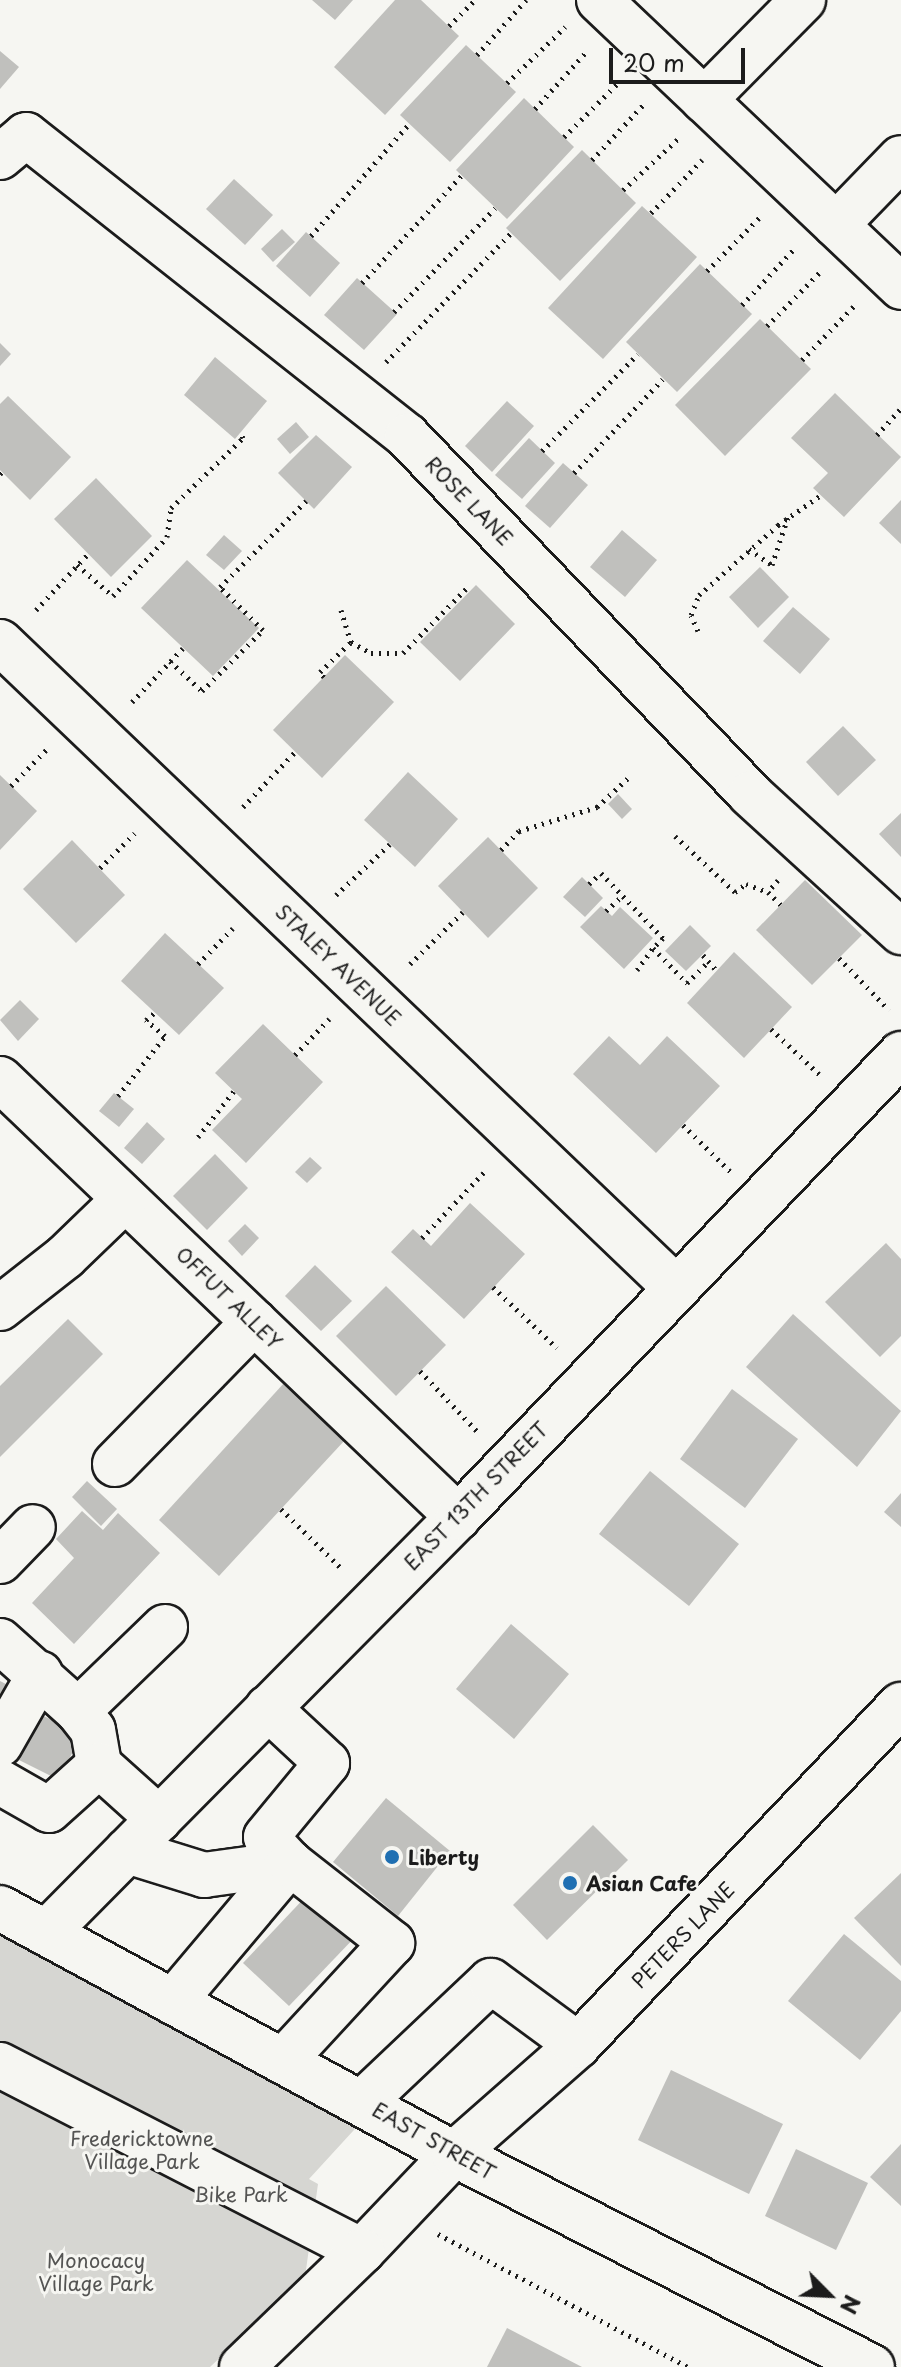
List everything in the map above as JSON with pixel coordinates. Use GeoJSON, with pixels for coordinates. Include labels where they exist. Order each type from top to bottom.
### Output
{"type":"FeatureCollection","features":[{"type":"Feature","properties":{"kind":"street"},"geometry":{"type":"LineString","coordinates":[[694,116],[803,0]]}},
{"type":"Feature","properties":{"kind":"street"},"geometry":{"type":"LineString","coordinates":[[585,10],[821,244],[881,293]]}},
{"type":"Feature","properties":{"kind":"street","name":"ROSE LANE"},"geometry":{"type":"LineString","coordinates":[[0,157],[26,135],[407,436],[750,794],[901,932]]}},
{"type":"Feature","properties":{"kind":"street"},"geometry":{"type":"LineString","coordinates":[[821,244],[901,158]]}},
{"type":"Feature","properties":{"kind":"street","name":"STALEY AVENUE"},"geometry":{"type":"LineString","coordinates":[[0,642],[675,1287]]}},
{"type":"Feature","properties":{"kind":"street","name":"EAST 13TH STREET"},"geometry":{"type":"LineString","coordinates":[[46,1933],[458,1517],[901,1054]]}},
{"type":"Feature","properties":{"kind":"street","name":"OFFUT ALLEY"},"geometry":{"type":"LineString","coordinates":[[4,1090],[125,1199],[458,1517]]}},
{"type":"Feature","properties":{"kind":"street"},"geometry":{"type":"LineString","coordinates":[[0,1308],[125,1199]]}},
{"type":"Feature","properties":{"kind":"street"},"geometry":{"type":"LineString","coordinates":[[115,1464],[254,1322]]}},
{"type":"Feature","properties":{"kind":"street"},"geometry":{"type":"LineString","coordinates":[[0,1561],[33,1527]]}},
{"type":"Feature","properties":{"kind":"street"},"geometry":{"type":"LineString","coordinates":[[78,1711],[165,1627]]}},
{"type":"Feature","properties":{"kind":"street"},"geometry":{"type":"LineString","coordinates":[[0,1641],[78,1711],[93,1730],[99,1765],[159,1819]]}},
{"type":"Feature","properties":{"kind":"street"},"geometry":{"type":"LineString","coordinates":[[0,1744],[40,1674]]}},
{"type":"Feature","properties":{"kind":"street","name":"PETERS LANE"},"geometry":{"type":"LineString","coordinates":[[242,2367],[362,2251],[454,2154],[578,2045],[901,1705]]}},
{"type":"Feature","properties":{"kind":"street"},"geometry":{"type":"LineString","coordinates":[[268,1708],[327,1763],[266,1837],[290,1863],[392,1943],[283,2061]]}},
{"type":"Feature","properties":{"kind":"street"},"geometry":{"type":"LineString","coordinates":[[0,1782],[49,1810],[99,1765]]}},
{"type":"Feature","properties":{"kind":"street"},"geometry":{"type":"LineString","coordinates":[[127,1851],[204,1875],[290,1863]]}},
{"type":"Feature","properties":{"kind":"street"},"geometry":{"type":"LineString","coordinates":[[173,2002],[290,1863]]}},
{"type":"Feature","properties":{"kind":"street","name":"EAST STREET"},"geometry":{"type":"LineString","coordinates":[[0,1908],[454,2154],[872,2367]]}},
{"type":"Feature","properties":{"kind":"street"},"geometry":{"type":"LineString","coordinates":[[363,2102],[491,1981],[578,2045]]}},
{"type":"Feature","properties":{"kind":"street"},"geometry":{"type":"LineString","coordinates":[[0,2065],[362,2251]]}},
{"type":"Feature","properties":{"kind":"path"},"geometry":{"type":"LineString","coordinates":[[449,26],[475,0]]}},
{"type":"Feature","properties":{"kind":"path"},"geometry":{"type":"LineString","coordinates":[[477,55],[526,0]]}},
{"type":"Feature","properties":{"kind":"path"},"geometry":{"type":"LineString","coordinates":[[507,83],[585,10]]}},
{"type":"Feature","properties":{"kind":"path"},"geometry":{"type":"LineString","coordinates":[[535,109],[594,43]]}},
{"type":"Feature","properties":{"kind":"path"},"geometry":{"type":"LineString","coordinates":[[564,137],[627,75]]}},
{"type":"Feature","properties":{"kind":"path"},"geometry":{"type":"LineString","coordinates":[[592,160],[650,98]]}},
{"type":"Feature","properties":{"kind":"path"},"geometry":{"type":"LineString","coordinates":[[623,190],[694,116]]}},
{"type":"Feature","properties":{"kind":"path"},"geometry":{"type":"LineString","coordinates":[[311,236],[409,124]]}},
{"type":"Feature","properties":{"kind":"path"},"geometry":{"type":"LineString","coordinates":[[651,213],[709,154]]}},
{"type":"Feature","properties":{"kind":"path"},"geometry":{"type":"LineString","coordinates":[[362,283],[461,176]]}},
{"type":"Feature","properties":{"kind":"path"},"geometry":{"type":"LineString","coordinates":[[394,312],[495,208]]}},
{"type":"Feature","properties":{"kind":"path"},"geometry":{"type":"LineString","coordinates":[[707,271],[767,209]]}},
{"type":"Feature","properties":{"kind":"path"},"geometry":{"type":"LineString","coordinates":[[355,395],[511,233]]}},
{"type":"Feature","properties":{"kind":"path"},"geometry":{"type":"LineString","coordinates":[[742,305],[821,244]]}},
{"type":"Feature","properties":{"kind":"path"},"geometry":{"type":"LineString","coordinates":[[767,326],[821,244]]}},
{"type":"Feature","properties":{"kind":"path"},"geometry":{"type":"LineString","coordinates":[[802,360],[881,293]]}},
{"type":"Feature","properties":{"kind":"path"},"geometry":{"type":"LineString","coordinates":[[542,451],[638,354]]}},
{"type":"Feature","properties":{"kind":"path"},"geometry":{"type":"LineString","coordinates":[[574,473],[663,379]]}},
{"type":"Feature","properties":{"kind":"path"},"geometry":{"type":"LineString","coordinates":[[877,435],[901,408]]}},
{"type":"Feature","properties":{"kind":"path"},"geometry":{"type":"LineString","coordinates":[[77,565],[113,596],[167,537],[171,508],[243,438],[241,433]]}},
{"type":"Feature","properties":{"kind":"path"},"geometry":{"type":"LineString","coordinates":[[698,631],[691,615],[699,595],[749,549],[821,495]]}},
{"type":"Feature","properties":{"kind":"path"},"geometry":{"type":"LineString","coordinates":[[170,661],[202,691],[263,630],[219,588],[306,501]]}},
{"type":"Feature","properties":{"kind":"path"},"geometry":{"type":"LineString","coordinates":[[749,549],[772,565],[789,517]]}},
{"type":"Feature","properties":{"kind":"path"},"geometry":{"type":"LineString","coordinates":[[36,610],[88,554]]}},
{"type":"Feature","properties":{"kind":"path"},"geometry":{"type":"LineString","coordinates":[[341,610],[351,642],[371,653],[403,653],[466,589]]}},
{"type":"Feature","properties":{"kind":"path"},"geometry":{"type":"LineString","coordinates":[[324,677],[320,672],[351,642]]}},
{"type":"Feature","properties":{"kind":"path"},"geometry":{"type":"LineString","coordinates":[[132,702],[183,648]]}},
{"type":"Feature","properties":{"kind":"path"},"geometry":{"type":"LineString","coordinates":[[11,786],[51,746]]}},
{"type":"Feature","properties":{"kind":"path"},"geometry":{"type":"LineString","coordinates":[[243,807],[295,752]]}},
{"type":"Feature","properties":{"kind":"path"},"geometry":{"type":"LineString","coordinates":[[501,850],[519,831],[597,807],[628,778]]}},
{"type":"Feature","properties":{"kind":"path"},"geometry":{"type":"LineString","coordinates":[[100,868],[139,829]]}},
{"type":"Feature","properties":{"kind":"path"},"geometry":{"type":"LineString","coordinates":[[675,836],[735,892],[746,884],[768,892]]}},
{"type":"Feature","properties":{"kind":"path"},"geometry":{"type":"LineString","coordinates":[[336,895],[390,844]]}},
{"type":"Feature","properties":{"kind":"path"},"geometry":{"type":"LineString","coordinates":[[589,884],[601,873],[663,938],[637,970]]}},
{"type":"Feature","properties":{"kind":"path"},"geometry":{"type":"LineString","coordinates":[[606,911],[622,896]]}},
{"type":"Feature","properties":{"kind":"path"},"geometry":{"type":"LineString","coordinates":[[410,964],[463,912]]}},
{"type":"Feature","properties":{"kind":"path"},"geometry":{"type":"LineString","coordinates":[[198,964],[237,924]]}},
{"type":"Feature","properties":{"kind":"path"},"geometry":{"type":"LineString","coordinates":[[653,948],[687,983],[708,962]]}},
{"type":"Feature","properties":{"kind":"path"},"geometry":{"type":"LineString","coordinates":[[703,955],[717,971]]}},
{"type":"Feature","properties":{"kind":"path"},"geometry":{"type":"LineString","coordinates":[[839,958],[889,1010]]}},
{"type":"Feature","properties":{"kind":"path"},"geometry":{"type":"LineString","coordinates":[[118,1096],[165,1036],[146,1020],[154,1013]]}},
{"type":"Feature","properties":{"kind":"path"},"geometry":{"type":"LineString","coordinates":[[295,1055],[333,1015]]}},
{"type":"Feature","properties":{"kind":"path"},"geometry":{"type":"LineString","coordinates":[[771,1029],[822,1078]]}},
{"type":"Feature","properties":{"kind":"path"},"geometry":{"type":"LineString","coordinates":[[198,1137],[234,1091]]}},
{"type":"Feature","properties":{"kind":"path"},"geometry":{"type":"LineString","coordinates":[[683,1125],[730,1172]]}},
{"type":"Feature","properties":{"kind":"path"},"geometry":{"type":"LineString","coordinates":[[422,1238],[490,1165]]}},
{"type":"Feature","properties":{"kind":"path"},"geometry":{"type":"LineString","coordinates":[[493,1287],[558,1349]]}},
{"type":"Feature","properties":{"kind":"path"},"geometry":{"type":"LineString","coordinates":[[420,1371],[477,1431]]}},
{"type":"Feature","properties":{"kind":"path"},"geometry":{"type":"LineString","coordinates":[[281,1509],[342,1569]]}},
{"type":"Feature","properties":{"kind":"path"},"geometry":{"type":"LineString","coordinates":[[398,2213],[688,2367]]}},
{"type":"Feature","properties":{"kind":"green space","name":"Fredericktowne Village Park"},"geometry":{"type":"Polygon","coordinates":[[[0,1916],[375,2107],[309,2179],[318,2184],[305,2277],[210,2367],[0,2367],[0,1916]]]}},
{"type":"Feature","properties":{"kind":"building"},"geometry":{"type":"Polygon","coordinates":[[[312,0],[353,0],[335,20],[312,0]]]}},
{"type":"Feature","properties":{"kind":"building"},"geometry":{"type":"Polygon","coordinates":[[[395,0],[421,0],[459,36],[385,115],[334,67],[395,0]]]}},
{"type":"Feature","properties":{"kind":"building"},"geometry":{"type":"Polygon","coordinates":[[[466,45],[516,92],[450,162],[400,115],[466,45]]]}},
{"type":"Feature","properties":{"kind":"building"},"geometry":{"type":"Polygon","coordinates":[[[0,51],[19,67],[0,89],[0,51]]]}},
{"type":"Feature","properties":{"kind":"building"},"geometry":{"type":"Polygon","coordinates":[[[524,98],[574,147],[507,219],[456,170],[524,98]]]}},
{"type":"Feature","properties":{"kind":"building"},"geometry":{"type":"Polygon","coordinates":[[[582,150],[636,203],[560,281],[506,228],[582,150]]]}},
{"type":"Feature","properties":{"kind":"building"},"geometry":{"type":"Polygon","coordinates":[[[234,179],[273,215],[245,245],[206,209],[234,179]]]}},
{"type":"Feature","properties":{"kind":"building"},"geometry":{"type":"Polygon","coordinates":[[[642,206],[697,257],[603,359],[548,308],[642,206]]]}},
{"type":"Feature","properties":{"kind":"building"},"geometry":{"type":"Polygon","coordinates":[[[282,229],[295,242],[273,262],[261,249],[282,229]]]}},
{"type":"Feature","properties":{"kind":"building"},"geometry":{"type":"Polygon","coordinates":[[[306,232],[340,263],[310,297],[276,266],[306,232]]]}},
{"type":"Feature","properties":{"kind":"building"},"geometry":{"type":"Polygon","coordinates":[[[700,264],[752,314],[677,392],[626,342],[700,264]]]}},
{"type":"Feature","properties":{"kind":"building"},"geometry":{"type":"Polygon","coordinates":[[[357,278],[397,314],[364,350],[324,315],[357,278]]]}},
{"type":"Feature","properties":{"kind":"building"},"geometry":{"type":"Polygon","coordinates":[[[760,319],[811,369],[725,456],[675,405],[760,319]]]}},
{"type":"Feature","properties":{"kind":"building"},"geometry":{"type":"Polygon","coordinates":[[[0,343],[11,354],[0,366],[0,343]]]}},
{"type":"Feature","properties":{"kind":"building"},"geometry":{"type":"Polygon","coordinates":[[[215,357],[267,401],[235,439],[184,395],[215,357]]]}},
{"type":"Feature","properties":{"kind":"building"},"geometry":{"type":"Polygon","coordinates":[[[835,393],[901,457],[844,517],[813,488],[828,473],[791,438],[835,393]]]}},
{"type":"Feature","properties":{"kind":"building"},"geometry":{"type":"Polygon","coordinates":[[[8,396],[71,457],[30,500],[0,470],[0,404],[8,396]]]}},
{"type":"Feature","properties":{"kind":"building"},"geometry":{"type":"Polygon","coordinates":[[[507,401],[534,426],[492,472],[465,446],[507,401]]]}},
{"type":"Feature","properties":{"kind":"building"},"geometry":{"type":"Polygon","coordinates":[[[296,422],[309,437],[290,454],[277,439],[296,422]]]}},
{"type":"Feature","properties":{"kind":"building"},"geometry":{"type":"Polygon","coordinates":[[[316,435],[352,467],[314,509],[278,473],[316,435]]]}},
{"type":"Feature","properties":{"kind":"building"},"geometry":{"type":"Polygon","coordinates":[[[529,438],[555,463],[522,499],[495,475],[529,438]]]}},
{"type":"Feature","properties":{"kind":"building"},"geometry":{"type":"Polygon","coordinates":[[[563,463],[588,485],[550,528],[525,506],[563,463]]]}},
{"type":"Feature","properties":{"kind":"building"},"geometry":{"type":"Polygon","coordinates":[[[96,478],[152,536],[111,577],[54,519],[96,478]]]}},
{"type":"Feature","properties":{"kind":"building"},"geometry":{"type":"Polygon","coordinates":[[[901,500],[901,544],[879,523],[901,500]]]}},
{"type":"Feature","properties":{"kind":"building"},"geometry":{"type":"Polygon","coordinates":[[[622,530],[657,560],[625,597],[590,567],[622,530]]]}},
{"type":"Feature","properties":{"kind":"building"},"geometry":{"type":"Polygon","coordinates":[[[224,535],[242,551],[224,570],[206,555],[224,535]]]}},
{"type":"Feature","properties":{"kind":"building"},"geometry":{"type":"Polygon","coordinates":[[[187,560],[259,628],[213,676],[141,608],[187,560]]]}},
{"type":"Feature","properties":{"kind":"building"},"geometry":{"type":"Polygon","coordinates":[[[760,567],[789,597],[758,628],[729,597],[760,567]]]}},
{"type":"Feature","properties":{"kind":"building"},"geometry":{"type":"Polygon","coordinates":[[[476,585],[515,624],[460,681],[420,642],[476,585]]]}},
{"type":"Feature","properties":{"kind":"building"},"geometry":{"type":"Polygon","coordinates":[[[793,607],[830,639],[800,674],[763,641],[793,607]]]}},
{"type":"Feature","properties":{"kind":"building"},"geometry":{"type":"Polygon","coordinates":[[[345,655],[394,702],[322,778],[273,730],[345,655]]]}},
{"type":"Feature","properties":{"kind":"building"},"geometry":{"type":"Polygon","coordinates":[[[843,726],[876,760],[838,796],[806,762],[843,726]]]}},
{"type":"Feature","properties":{"kind":"building"},"geometry":{"type":"Polygon","coordinates":[[[408,772],[458,819],[415,867],[364,820],[408,772]]]}},
{"type":"Feature","properties":{"kind":"building"},"geometry":{"type":"Polygon","coordinates":[[[0,775],[37,811],[0,850],[0,775]]]}},
{"type":"Feature","properties":{"kind":"building"},"geometry":{"type":"Polygon","coordinates":[[[618,794],[632,809],[622,819],[608,804],[618,794]]]}},
{"type":"Feature","properties":{"kind":"building"},"geometry":{"type":"Polygon","coordinates":[[[901,813],[901,857],[879,834],[901,813]]]}},
{"type":"Feature","properties":{"kind":"building"},"geometry":{"type":"Polygon","coordinates":[[[488,837],[538,888],[488,938],[438,886],[488,837]]]}},
{"type":"Feature","properties":{"kind":"building"},"geometry":{"type":"Polygon","coordinates":[[[72,840],[125,895],[76,943],[23,889],[72,840]]]}},
{"type":"Feature","properties":{"kind":"building"},"geometry":{"type":"Polygon","coordinates":[[[582,877],[603,898],[585,917],[563,897],[582,877]]]}},
{"type":"Feature","properties":{"kind":"building"},"geometry":{"type":"Polygon","coordinates":[[[805,880],[862,935],[812,985],[756,930],[805,880]]]}},
{"type":"Feature","properties":{"kind":"building"},"geometry":{"type":"Polygon","coordinates":[[[601,906],[612,916],[620,907],[653,938],[624,969],[580,927],[601,906]]]}},
{"type":"Feature","properties":{"kind":"building"},"geometry":{"type":"Polygon","coordinates":[[[690,925],[711,946],[686,971],[665,951],[690,925]]]}},
{"type":"Feature","properties":{"kind":"building"},"geometry":{"type":"Polygon","coordinates":[[[165,933],[224,988],[179,1035],[121,981],[165,933]]]}},
{"type":"Feature","properties":{"kind":"building"},"geometry":{"type":"Polygon","coordinates":[[[734,952],[792,1007],[744,1058],[687,1003],[734,952]]]}},
{"type":"Feature","properties":{"kind":"building"},"geometry":{"type":"Polygon","coordinates":[[[20,1000],[39,1019],[18,1041],[0,1020],[20,1000]]]}},
{"type":"Feature","properties":{"kind":"building"},"geometry":{"type":"Polygon","coordinates":[[[263,1024],[323,1082],[246,1163],[212,1130],[242,1099],[215,1073],[263,1024]]]}},
{"type":"Feature","properties":{"kind":"building"},"geometry":{"type":"Polygon","coordinates":[[[609,1036],[640,1065],[667,1036],[720,1086],[656,1153],[573,1074],[609,1036]]]}},
{"type":"Feature","properties":{"kind":"building"},"geometry":{"type":"Polygon","coordinates":[[[114,1093],[134,1109],[119,1127],[99,1111],[114,1093]]]}},
{"type":"Feature","properties":{"kind":"building"},"geometry":{"type":"Polygon","coordinates":[[[147,1122],[165,1139],[142,1164],[124,1148],[147,1122]]]}},
{"type":"Feature","properties":{"kind":"building"},"geometry":{"type":"Polygon","coordinates":[[[215,1154],[248,1188],[207,1230],[173,1196],[215,1154]]]}},
{"type":"Feature","properties":{"kind":"building"},"geometry":{"type":"Polygon","coordinates":[[[310,1157],[322,1168],[307,1183],[295,1172],[310,1157]]]}},
{"type":"Feature","properties":{"kind":"building"},"geometry":{"type":"Polygon","coordinates":[[[470,1203],[525,1254],[464,1319],[391,1252],[413,1229],[431,1246],[470,1203]]]}},
{"type":"Feature","properties":{"kind":"building"},"geometry":{"type":"Polygon","coordinates":[[[245,1224],[259,1238],[242,1256],[228,1241],[245,1224]]]}},
{"type":"Feature","properties":{"kind":"building"},"geometry":{"type":"Polygon","coordinates":[[[886,1243],[901,1259],[901,1336],[880,1357],[825,1302],[886,1243]]]}},
{"type":"Feature","properties":{"kind":"building"},"geometry":{"type":"Polygon","coordinates":[[[315,1265],[352,1301],[321,1331],[285,1296],[315,1265]]]}},
{"type":"Feature","properties":{"kind":"building"},"geometry":{"type":"Polygon","coordinates":[[[386,1286],[446,1345],[396,1396],[336,1336],[386,1286]]]}},
{"type":"Feature","properties":{"kind":"building"},"geometry":{"type":"Polygon","coordinates":[[[793,1314],[901,1411],[857,1467],[746,1367],[793,1314]]]}},
{"type":"Feature","properties":{"kind":"building"},"geometry":{"type":"Polygon","coordinates":[[[68,1319],[103,1354],[0,1457],[0,1386],[68,1319]]]}},
{"type":"Feature","properties":{"kind":"building"},"geometry":{"type":"Polygon","coordinates":[[[284,1383],[345,1440],[219,1576],[159,1520],[284,1383]]]}},
{"type":"Feature","properties":{"kind":"building"},"geometry":{"type":"Polygon","coordinates":[[[732,1389],[798,1439],[745,1508],[680,1459],[732,1389]]]}},
{"type":"Feature","properties":{"kind":"building"},"geometry":{"type":"Polygon","coordinates":[[[650,1471],[739,1544],[689,1606],[599,1534],[650,1471]]]}},
{"type":"Feature","properties":{"kind":"building"},"geometry":{"type":"Polygon","coordinates":[[[87,1481],[117,1509],[101,1526],[72,1497],[87,1481]]]}},
{"type":"Feature","properties":{"kind":"building"},"geometry":{"type":"Polygon","coordinates":[[[901,1493],[901,1527],[884,1512],[901,1493]]]}},
{"type":"Feature","properties":{"kind":"building"},"geometry":{"type":"Polygon","coordinates":[[[82,1511],[103,1530],[118,1513],[160,1553],[74,1644],[32,1603],[74,1558],[56,1539],[82,1511]]]}},
{"type":"Feature","properties":{"kind":"building"},"geometry":{"type":"Polygon","coordinates":[[[511,1624],[569,1674],[514,1739],[456,1689],[511,1624]]]}},
{"type":"Feature","properties":{"kind":"building"},"geometry":{"type":"Polygon","coordinates":[[[0,1681],[12,1687],[0,1710],[0,1681]]]}},
{"type":"Feature","properties":{"kind":"building"},"geometry":{"type":"Polygon","coordinates":[[[36,1712],[81,1735],[59,1780],[13,1757],[36,1712]]]}},
{"type":"Feature","properties":{"kind":"building","name":"Liberty"},"geometry":{"type":"Polygon","coordinates":[[[386,1798],[450,1851],[398,1916],[333,1862],[386,1798]]]}},
{"type":"Feature","properties":{"kind":"building","name":"Asian Cafe"},"geometry":{"type":"Polygon","coordinates":[[[593,1825],[628,1860],[547,1940],[513,1905],[593,1825]]]}},
{"type":"Feature","properties":{"kind":"building"},"geometry":{"type":"Polygon","coordinates":[[[901,1873],[901,1966],[854,1918],[901,1873]]]}},
{"type":"Feature","properties":{"kind":"building"},"geometry":{"type":"Polygon","coordinates":[[[311,1891],[357,1935],[289,2006],[243,1963],[311,1891]]]}},
{"type":"Feature","properties":{"kind":"building"},"geometry":{"type":"Polygon","coordinates":[[[844,1934],[901,1981],[901,2011],[860,2060],[788,2001],[844,1934]]]}},
{"type":"Feature","properties":{"kind":"building"},"geometry":{"type":"Polygon","coordinates":[[[671,2070],[783,2124],[749,2194],[638,2140],[671,2070]]]}},
{"type":"Feature","properties":{"kind":"building"},"geometry":{"type":"Polygon","coordinates":[[[901,2144],[901,2206],[870,2177],[901,2144]]]}},
{"type":"Feature","properties":{"kind":"building"},"geometry":{"type":"Polygon","coordinates":[[[796,2149],[868,2183],[836,2250],[765,2216],[796,2149]]]}},
{"type":"Feature","properties":{"kind":"building"},"geometry":{"type":"Polygon","coordinates":[[[507,2328],[582,2367],[487,2367],[507,2328]]]}},
{"type":"Feature","properties":{"kind":"place","name":"Liberty"},"geometry":{"type":"Point","coordinates":[392,1857]}},
{"type":"Feature","properties":{"kind":"place","name":"Asian Cafe"},"geometry":{"type":"Point","coordinates":[570,1883]}},
{"type":"Feature","properties":{"kind":"park label","name":"Bike Park"},"geometry":{"type":"Point","coordinates":[241,2194]}},
{"type":"Feature","properties":{"kind":"park label","name":"Monocacy Village Park"},"geometry":{"type":"Point","coordinates":[96,2272]}}]}
